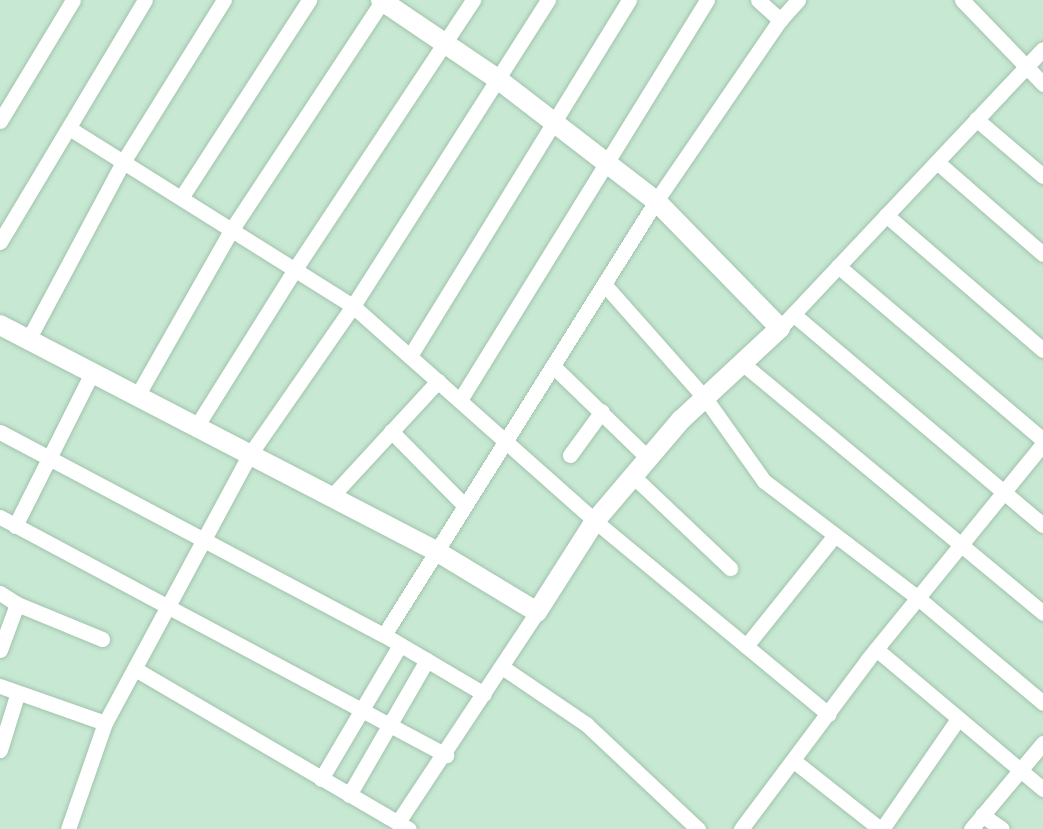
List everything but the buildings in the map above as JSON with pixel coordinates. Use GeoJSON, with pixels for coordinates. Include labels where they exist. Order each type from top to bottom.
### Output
{"type":"FeatureCollection","features":[{"type":"Feature","properties":{"kind":"street"},"geometry":{"type":"LineString","coordinates":[[0,121],[73,0]]}},
{"type":"Feature","properties":{"kind":"street"},"geometry":{"type":"LineString","coordinates":[[0,242],[145,0]]}},
{"type":"Feature","properties":{"kind":"street"},"geometry":{"type":"LineString","coordinates":[[28,340],[123,162],[224,0]]}},
{"type":"Feature","properties":{"kind":"street"},"geometry":{"type":"LineString","coordinates":[[181,198],[309,0]]}},
{"type":"Feature","properties":{"kind":"street"},"geometry":{"type":"LineString","coordinates":[[137,396],[232,230],[382,0],[496,78],[656,201],[787,321],[1043,525]]}},
{"type":"Feature","properties":{"kind":"street"},"geometry":{"type":"LineString","coordinates":[[196,427],[295,269],[473,0]]}},
{"type":"Feature","properties":{"kind":"street"},"geometry":{"type":"LineString","coordinates":[[68,829],[105,723],[250,454],[353,306],[496,78],[548,0]]}},
{"type":"Feature","properties":{"kind":"street"},"geometry":{"type":"LineString","coordinates":[[410,356],[629,0]]}},
{"type":"Feature","properties":{"kind":"street"},"geometry":{"type":"LineString","coordinates":[[460,400],[707,0]]}},
{"type":"Feature","properties":{"kind":"street"},"geometry":{"type":"LineString","coordinates":[[758,0],[780,20]]}},
{"type":"Feature","properties":{"kind":"street"},"geometry":{"type":"LineString","coordinates":[[384,635],[656,201],[780,20],[798,0]]}},
{"type":"Feature","properties":{"kind":"street"},"geometry":{"type":"LineString","coordinates":[[962,0],[1024,68],[1043,84]]}},
{"type":"Feature","properties":{"kind":"street"},"geometry":{"type":"LineString","coordinates":[[135,669],[403,825],[484,694],[596,521],[633,476],[705,398],[787,321],[1043,49]]}},
{"type":"Feature","properties":{"kind":"street"},"geometry":{"type":"LineString","coordinates":[[976,119],[1043,176]]}},
{"type":"Feature","properties":{"kind":"street"},"geometry":{"type":"LineString","coordinates":[[69,128],[353,306],[596,521],[828,714]]}},
{"type":"Feature","properties":{"kind":"street"},"geometry":{"type":"LineString","coordinates":[[937,162],[1043,254]]}},
{"type":"Feature","properties":{"kind":"street"},"geometry":{"type":"LineString","coordinates":[[886,215],[1043,350]]}},
{"type":"Feature","properties":{"kind":"street"},"geometry":{"type":"LineString","coordinates":[[741,829],[876,649],[1043,442],[838,266]]}},
{"type":"Feature","properties":{"kind":"street"},"geometry":{"type":"LineString","coordinates":[[604,284],[705,398],[764,481],[918,598],[1043,703]]}},
{"type":"Feature","properties":{"kind":"street"},"geometry":{"type":"LineString","coordinates":[[0,325],[436,551],[537,612]]}},
{"type":"Feature","properties":{"kind":"street"},"geometry":{"type":"LineString","coordinates":[[742,363],[1043,613]]}},
{"type":"Feature","properties":{"kind":"street"},"geometry":{"type":"LineString","coordinates":[[553,366],[648,458]]}},
{"type":"Feature","properties":{"kind":"street"},"geometry":{"type":"LineString","coordinates":[[15,526],[92,372]]}},
{"type":"Feature","properties":{"kind":"street"},"geometry":{"type":"LineString","coordinates":[[331,496],[438,381]]}},
{"type":"Feature","properties":{"kind":"street"},"geometry":{"type":"LineString","coordinates":[[570,455],[602,411]]}},
{"type":"Feature","properties":{"kind":"street"},"geometry":{"type":"LineString","coordinates":[[391,431],[465,506]]}},
{"type":"Feature","properties":{"kind":"street"},"geometry":{"type":"LineString","coordinates":[[0,432],[384,635],[484,694]]}},
{"type":"Feature","properties":{"kind":"street"},"geometry":{"type":"LineString","coordinates":[[633,476],[730,568]]}},
{"type":"Feature","properties":{"kind":"street"},"geometry":{"type":"LineString","coordinates":[[0,517],[446,755]]}},
{"type":"Feature","properties":{"kind":"street"},"geometry":{"type":"LineString","coordinates":[[746,646],[835,535]]}},
{"type":"Feature","properties":{"kind":"street"},"geometry":{"type":"LineString","coordinates":[[0,593],[17,604],[102,639]]}},
{"type":"Feature","properties":{"kind":"street"},"geometry":{"type":"LineString","coordinates":[[0,650],[17,604]]}},
{"type":"Feature","properties":{"kind":"street"},"geometry":{"type":"LineString","coordinates":[[321,778],[363,711],[400,645]]}},
{"type":"Feature","properties":{"kind":"street"},"geometry":{"type":"LineString","coordinates":[[876,649],[1043,789]]}},
{"type":"Feature","properties":{"kind":"street"},"geometry":{"type":"LineString","coordinates":[[349,795],[427,660]]}},
{"type":"Feature","properties":{"kind":"street"},"geometry":{"type":"LineString","coordinates":[[502,667],[586,724],[698,829]]}},
{"type":"Feature","properties":{"kind":"street"},"geometry":{"type":"LineString","coordinates":[[0,686],[17,695],[105,723]]}},
{"type":"Feature","properties":{"kind":"street"},"geometry":{"type":"LineString","coordinates":[[0,750],[17,695]]}},
{"type":"Feature","properties":{"kind":"street"},"geometry":{"type":"LineString","coordinates":[[794,761],[881,829],[958,719]]}},
{"type":"Feature","properties":{"kind":"street"},"geometry":{"type":"LineString","coordinates":[[971,829],[1019,768],[1043,743]]}},
{"type":"Feature","properties":{"kind":"street"},"geometry":{"type":"LineString","coordinates":[[982,814],[1002,829]]}}]}
